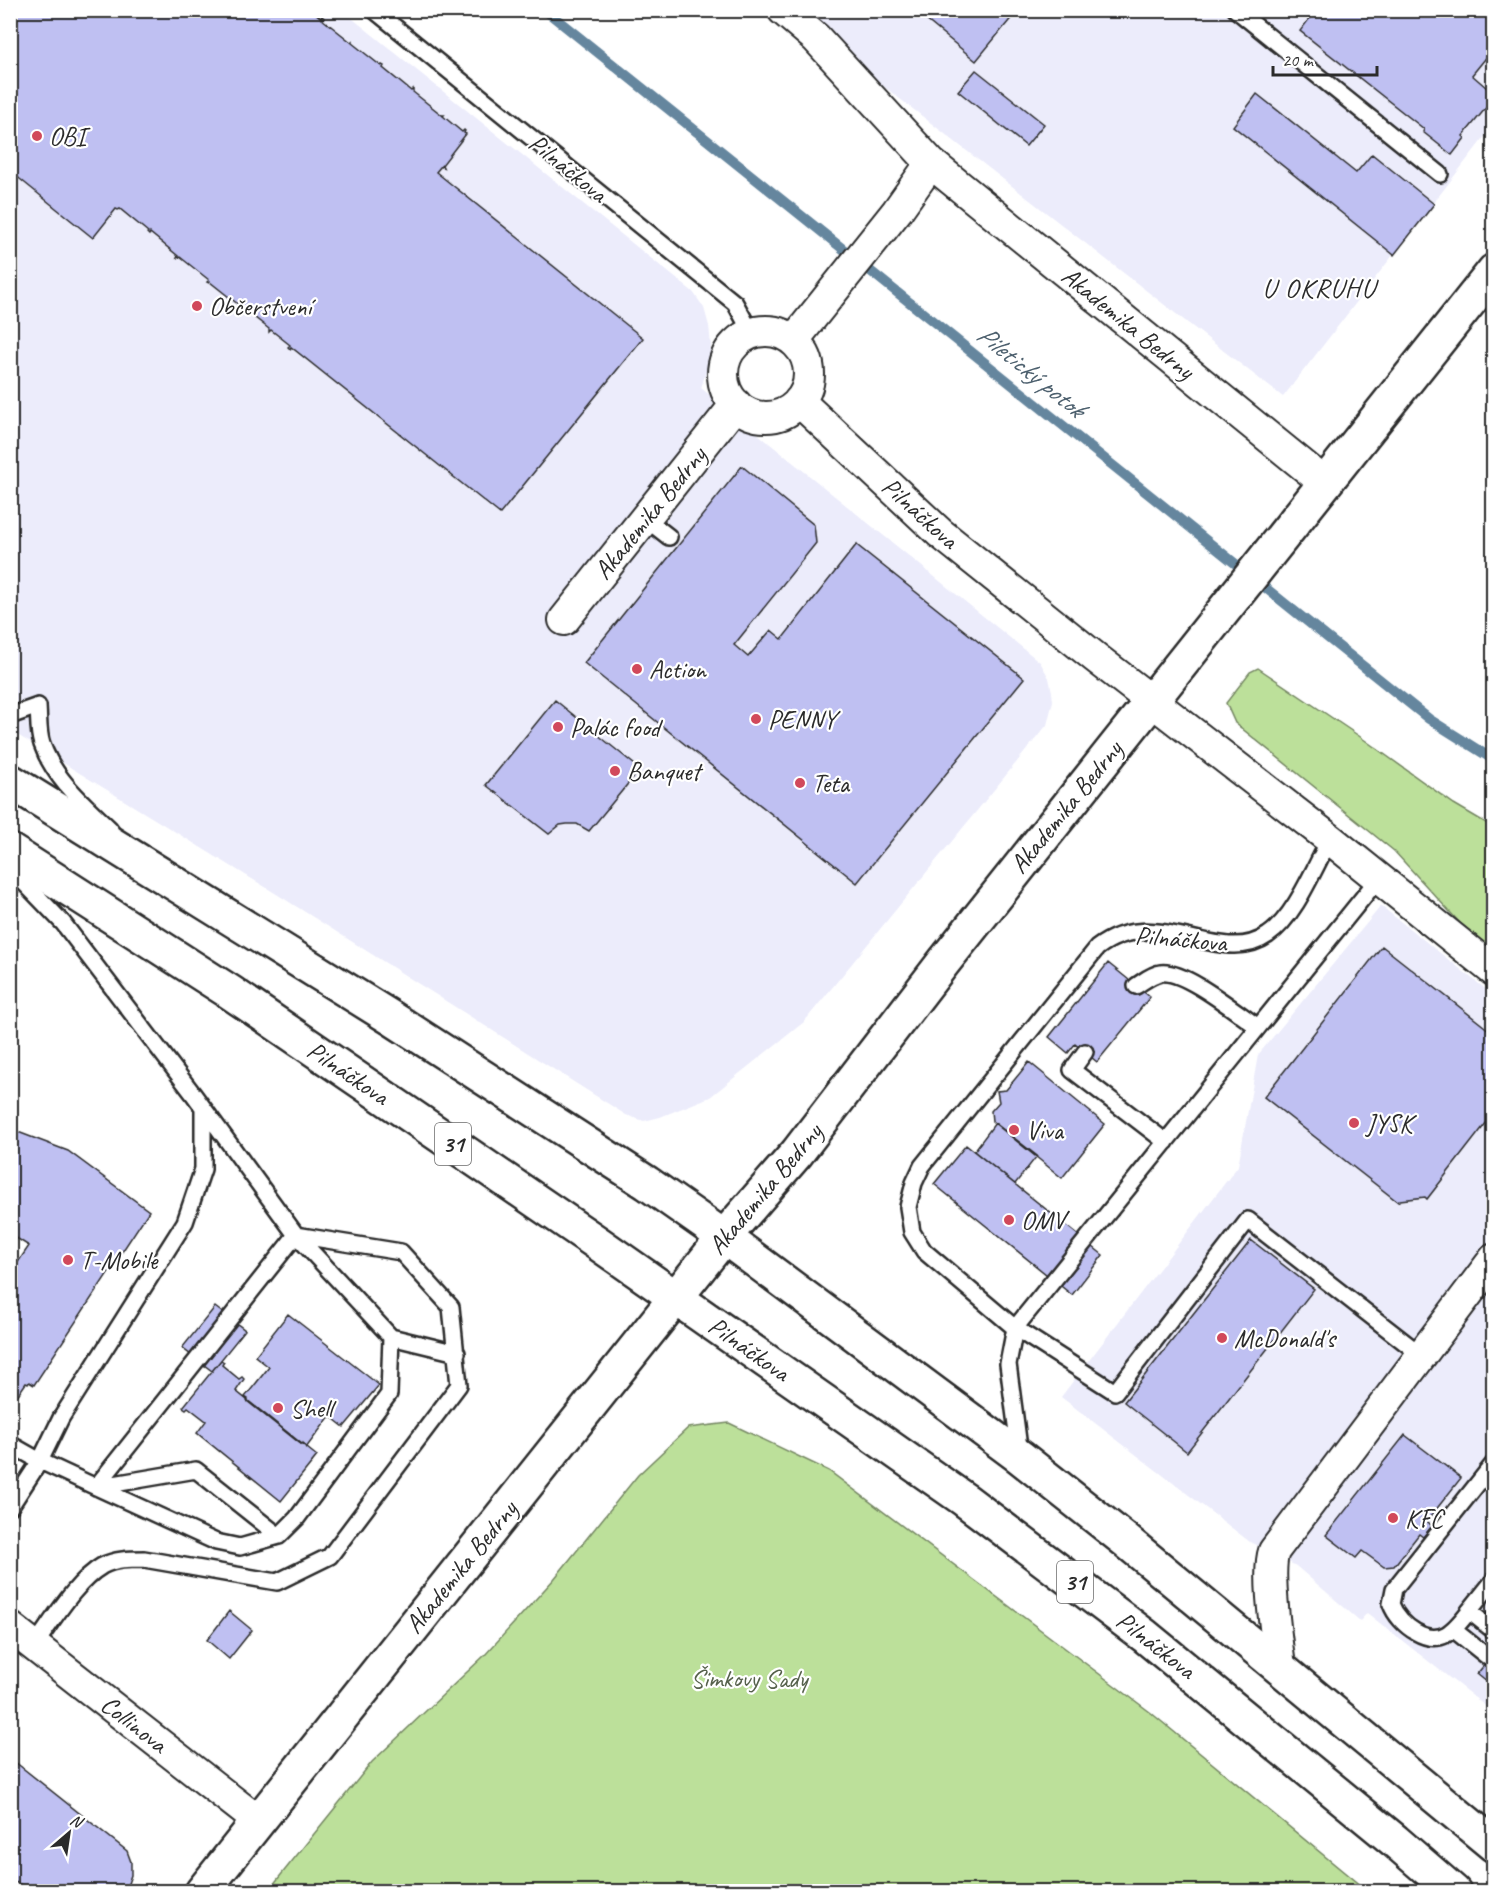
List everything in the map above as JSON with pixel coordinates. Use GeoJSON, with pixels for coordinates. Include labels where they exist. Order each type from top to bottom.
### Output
{"type":"FeatureCollection","features":[{"type":"Feature","properties":{"kind":"main road","name":"Akademika Bedrny"},"geometry":{"type":"LineString","coordinates":[[202,1892],[724,1237],[797,1153],[943,963],[1494,271]]}},
{"type":"Feature","properties":{"kind":"main road","name":"31"},"geometry":{"type":"LineString","coordinates":[[10,781],[393,1019],[647,1183],[724,1237],[1020,1457],[1125,1539],[1494,1845]]}},
{"type":"Feature","properties":{"kind":"main road","name":"Pilnáčkova"},"geometry":{"type":"LineString","coordinates":[[10,851],[230,992],[676,1297],[1038,1553],[1172,1657],[1454,1892]]}},
{"type":"Feature","properties":{"kind":"street","name":"Akademika Bedrny"},"geometry":{"type":"LineString","coordinates":[[783,10],[816,38],[931,163],[1325,483]]}},
{"type":"Feature","properties":{"kind":"street"},"geometry":{"type":"LineString","coordinates":[[794,340],[897,211],[931,163]]}},
{"type":"Feature","properties":{"kind":"street"},"geometry":{"type":"LineString","coordinates":[[766,331],[781,333],[794,340],[803,351],[808,363],[807,390],[800,401],[789,411],[768,416],[748,413],[736,404],[728,393],[723,379],[724,365],[729,351],[739,340],[752,333],[766,331]]}},
{"type":"Feature","properties":{"kind":"street","name":"Pilnáčkova"},"geometry":{"type":"LineString","coordinates":[[800,401],[940,533],[1330,839],[1494,971]]}},
{"type":"Feature","properties":{"kind":"street","name":"Akademika Bedrny"},"geometry":{"type":"LineString","coordinates":[[564,620],[658,528],[736,404]]}},
{"type":"Feature","properties":{"kind":"street"},"geometry":{"type":"LineString","coordinates":[[1280,1667],[1271,1574],[1274,1551],[1494,1258]]}},
{"type":"Feature","properties":{"kind":"street","name":"Collinova"},"geometry":{"type":"LineString","coordinates":[[10,1627],[258,1821]]}},
{"type":"Feature","properties":{"kind":"lane","name":"Pilnáčkova"},"geometry":{"type":"LineString","coordinates":[[374,10],[735,303],[752,333]]}},
{"type":"Feature","properties":{"kind":"lane"},"geometry":{"type":"LineString","coordinates":[[1236,10],[1440,174]]}},
{"type":"Feature","properties":{"kind":"lane"},"geometry":{"type":"LineString","coordinates":[[10,716],[38,706],[41,743],[67,787],[148,866]]}},
{"type":"Feature","properties":{"kind":"lane","name":"Pilnáčkova"},"geometry":{"type":"LineString","coordinates":[[1330,839],[1296,902],[1268,936],[1248,944],[1228,945],[1143,930],[1126,932],[1108,939],[1097,948],[922,1166],[914,1183],[908,1207],[912,1232],[924,1251],[1015,1328],[1115,1392],[1248,1220],[1415,1363]]}},
{"type":"Feature","properties":{"kind":"lane"},"geometry":{"type":"LineString","coordinates":[[10,868],[63,923],[296,1235],[391,1337],[457,1353]]}},
{"type":"Feature","properties":{"kind":"lane"},"geometry":{"type":"LineString","coordinates":[[1020,1457],[1008,1364],[1015,1328],[1378,879]]}},
{"type":"Feature","properties":{"kind":"lane"},"geometry":{"type":"LineString","coordinates":[[1136,986],[1160,973],[1172,974],[1191,982],[1258,1027]]}},
{"type":"Feature","properties":{"kind":"lane"},"geometry":{"type":"LineString","coordinates":[[1085,1052],[1072,1070],[1166,1142]]}},
{"type":"Feature","properties":{"kind":"lane"},"geometry":{"type":"LineString","coordinates":[[10,1507],[40,1461],[61,1418],[185,1222],[203,1169],[203,1108]]}},
{"type":"Feature","properties":{"kind":"lane"},"geometry":{"type":"LineString","coordinates":[[34,1646],[85,1580],[102,1566],[122,1559],[144,1559],[277,1581],[330,1556],[459,1385],[451,1307],[401,1252],[296,1235]]}},
{"type":"Feature","properties":{"kind":"lane"},"geometry":{"type":"LineString","coordinates":[[96,1486],[296,1235]]}},
{"type":"Feature","properties":{"kind":"lane"},"geometry":{"type":"LineString","coordinates":[[10,1444],[40,1461],[216,1542],[240,1547],[279,1536],[297,1518],[388,1394],[391,1337]]}},
{"type":"Feature","properties":{"kind":"lane"},"geometry":{"type":"LineString","coordinates":[[1494,1463],[1394,1589],[1391,1599],[1392,1608],[1404,1623],[1421,1635],[1439,1637],[1454,1630],[1494,1580]]}},
{"type":"Feature","properties":{"kind":"lane"},"geometry":{"type":"LineString","coordinates":[[96,1486],[196,1470],[279,1536]]}},
{"type":"Feature","properties":{"kind":"lane"},"geometry":{"type":"LineString","coordinates":[[1469,1611],[1494,1631]]}},
{"type":"Feature","properties":{"kind":"lane"},"geometry":{"type":"LineString","coordinates":[[1454,1630],[1489,1658]]}},
{"type":"Feature","properties":{"kind":"shaded area"},"geometry":{"type":"Polygon","coordinates":[[[11,10],[343,11],[693,292],[704,308],[711,345],[709,362],[701,388],[1040,662],[1049,678],[1053,701],[1047,725],[804,1022],[710,1097],[644,1121],[626,1115],[275,893],[11,731],[11,10]]]}},
{"type":"Feature","properties":{"kind":"shaded area"},"geometry":{"type":"Polygon","coordinates":[[[787,11],[1493,11],[1493,126],[1283,397],[787,11]]]}},
{"type":"Feature","properties":{"kind":"shaded area"},"geometry":{"type":"Polygon","coordinates":[[[1381,906],[1493,995],[1493,1712],[1367,1613],[1360,1621],[1296,1566],[1250,1542],[1061,1397],[1238,1166],[1258,1055],[1381,906]]]}},
{"type":"Feature","properties":{"kind":"green space"},"geometry":{"type":"Polygon","coordinates":[[[1258,668],[1454,804],[1493,827],[1493,950],[1460,923],[1394,851],[1235,723],[1226,703],[1250,672],[1258,668]]]}},
{"type":"Feature","properties":{"kind":"green space","name":"Šimkovy Sady"},"geometry":{"type":"Polygon","coordinates":[[[729,1423],[829,1471],[1150,1712],[1367,1891],[268,1891],[372,1762],[485,1655],[554,1579],[638,1475],[688,1428],[729,1423]]]}},
{"type":"Feature","properties":{"kind":"building"},"geometry":{"type":"Polygon","coordinates":[[[10,10],[312,10],[381,66],[384,66],[383,68],[411,91],[413,89],[413,92],[462,132],[465,131],[466,134],[442,165],[443,167],[441,166],[436,172],[643,338],[500,514],[291,347],[290,349],[288,347],[290,345],[271,330],[269,332],[269,329],[240,306],[237,307],[239,305],[207,282],[209,280],[180,257],[177,258],[178,256],[150,233],[149,235],[120,209],[116,209],[93,238],[10,171],[10,10]]]}},
{"type":"Feature","properties":{"kind":"building"},"geometry":{"type":"Polygon","coordinates":[[[914,10],[1018,10],[976,61],[914,10]]]}},
{"type":"Feature","properties":{"kind":"building"},"geometry":{"type":"Polygon","coordinates":[[[1316,10],[1494,10],[1494,48],[1472,75],[1494,94],[1494,98],[1463,136],[1465,138],[1452,155],[1423,132],[1424,129],[1300,31],[1316,10]]]}},
{"type":"Feature","properties":{"kind":"building"},"geometry":{"type":"Polygon","coordinates":[[[976,70],[1044,124],[1026,146],[958,91],[976,70]]]}},
{"type":"Feature","properties":{"kind":"building"},"geometry":{"type":"Polygon","coordinates":[[[1257,94],[1356,173],[1372,154],[1434,204],[1394,255],[1233,126],[1257,94]]]}},
{"type":"Feature","properties":{"kind":"building"},"geometry":{"type":"Polygon","coordinates":[[[742,466],[814,525],[816,543],[734,645],[748,657],[771,630],[782,639],[857,544],[1024,678],[857,883],[584,663],[742,466]]]}},
{"type":"Feature","properties":{"kind":"building"},"geometry":{"type":"Polygon","coordinates":[[[555,700],[640,769],[589,831],[577,824],[567,824],[560,825],[549,834],[486,785],[555,700]]]}},
{"type":"Feature","properties":{"kind":"building"},"geometry":{"type":"Polygon","coordinates":[[[1382,946],[1494,1034],[1494,1113],[1427,1199],[1425,1197],[1398,1202],[1264,1097],[1382,946]]]}},
{"type":"Feature","properties":{"kind":"building"},"geometry":{"type":"Polygon","coordinates":[[[1108,963],[1150,997],[1097,1062],[1075,1044],[1068,1053],[1049,1037],[1108,963]]]}},
{"type":"Feature","properties":{"kind":"building"},"geometry":{"type":"Polygon","coordinates":[[[1029,1062],[1105,1124],[1062,1178],[992,1121],[991,1111],[999,1102],[997,1091],[1006,1090],[1029,1062]]]}},
{"type":"Feature","properties":{"kind":"building"},"geometry":{"type":"Polygon","coordinates":[[[995,1123],[1037,1156],[1015,1184],[974,1151],[995,1123]]]}},
{"type":"Feature","properties":{"kind":"building","name":"T-Mobile"},"geometry":{"type":"Polygon","coordinates":[[[10,1129],[68,1151],[149,1211],[34,1385],[26,1383],[10,1406],[10,1274],[29,1246],[10,1234],[10,1129]]]}},
{"type":"Feature","properties":{"kind":"building"},"geometry":{"type":"Polygon","coordinates":[[[966,1145],[1103,1255],[1072,1295],[934,1184],[966,1145]]]}},
{"type":"Feature","properties":{"kind":"building"},"geometry":{"type":"Polygon","coordinates":[[[1251,1240],[1314,1289],[1187,1452],[1124,1402],[1251,1240]]]}},
{"type":"Feature","properties":{"kind":"building"},"geometry":{"type":"Polygon","coordinates":[[[215,1307],[245,1330],[212,1371],[182,1348],[215,1307]]]}},
{"type":"Feature","properties":{"kind":"building"},"geometry":{"type":"Polygon","coordinates":[[[288,1314],[379,1385],[344,1427],[330,1416],[306,1448],[303,1443],[302,1445],[245,1397],[269,1367],[255,1356],[288,1314]]]}},
{"type":"Feature","properties":{"kind":"building"},"geometry":{"type":"Polygon","coordinates":[[[221,1360],[224,1362],[222,1365],[239,1379],[242,1377],[244,1379],[236,1391],[317,1456],[281,1501],[197,1433],[206,1421],[188,1407],[186,1409],[183,1407],[221,1360]]]}},
{"type":"Feature","properties":{"kind":"building"},"geometry":{"type":"Polygon","coordinates":[[[1405,1435],[1461,1478],[1427,1521],[1432,1526],[1423,1537],[1419,1534],[1394,1566],[1384,1567],[1362,1551],[1356,1558],[1326,1535],[1405,1435]]]}},
{"type":"Feature","properties":{"kind":"building"},"geometry":{"type":"Polygon","coordinates":[[[229,1611],[252,1630],[229,1659],[207,1640],[229,1611]]]}},
{"type":"Feature","properties":{"kind":"building"},"geometry":{"type":"Polygon","coordinates":[[[1494,1653],[1494,1688],[1477,1674],[1494,1653]]]}},
{"type":"Feature","properties":{"kind":"building"},"geometry":{"type":"Polygon","coordinates":[[[10,1758],[127,1851],[131,1862],[131,1875],[125,1892],[58,1892],[50,1888],[49,1892],[38,1892],[10,1880],[10,1758]]]}},
{"type":"Feature","properties":{"kind":"waterway","name":"Piletický potok"},"geometry":{"type":"LineString","coordinates":[[545,10],[1429,719],[1494,760]]}},
{"type":"Feature","properties":{"kind":"place","name":"OBI"},"geometry":{"type":"Point","coordinates":[37,136]}},
{"type":"Feature","properties":{"kind":"place","name":"Občerstvení"},"geometry":{"type":"Point","coordinates":[197,306]}},
{"type":"Feature","properties":{"kind":"place","name":"Action"},"geometry":{"type":"Point","coordinates":[637,669]}},
{"type":"Feature","properties":{"kind":"place","name":"PENNY"},"geometry":{"type":"Point","coordinates":[756,719]}},
{"type":"Feature","properties":{"kind":"place","name":"Palác food"},"geometry":{"type":"Point","coordinates":[558,727]}},
{"type":"Feature","properties":{"kind":"place","name":"Banquet"},"geometry":{"type":"Point","coordinates":[615,771]}},
{"type":"Feature","properties":{"kind":"place","name":"Teta"},"geometry":{"type":"Point","coordinates":[800,783]}},
{"type":"Feature","properties":{"kind":"place","name":"JYSK"},"geometry":{"type":"Point","coordinates":[1354,1123]}},
{"type":"Feature","properties":{"kind":"place","name":"Viva"},"geometry":{"type":"Point","coordinates":[1014,1130]}},
{"type":"Feature","properties":{"kind":"place","name":"OMV"},"geometry":{"type":"Point","coordinates":[1009,1220]}},
{"type":"Feature","properties":{"kind":"place","name":"T-Mobile"},"geometry":{"type":"Point","coordinates":[68,1260]}},
{"type":"Feature","properties":{"kind":"place","name":"McDonald's"},"geometry":{"type":"Point","coordinates":[1222,1338]}},
{"type":"Feature","properties":{"kind":"place","name":"Shell"},"geometry":{"type":"Point","coordinates":[278,1408]}},
{"type":"Feature","properties":{"kind":"place","name":"KFC"},"geometry":{"type":"Point","coordinates":[1393,1518]}},
{"type":"Feature","properties":{"kind":"district","name":"U OKRUHU"},"geometry":{"type":"Point","coordinates":[1319,288]}}]}
